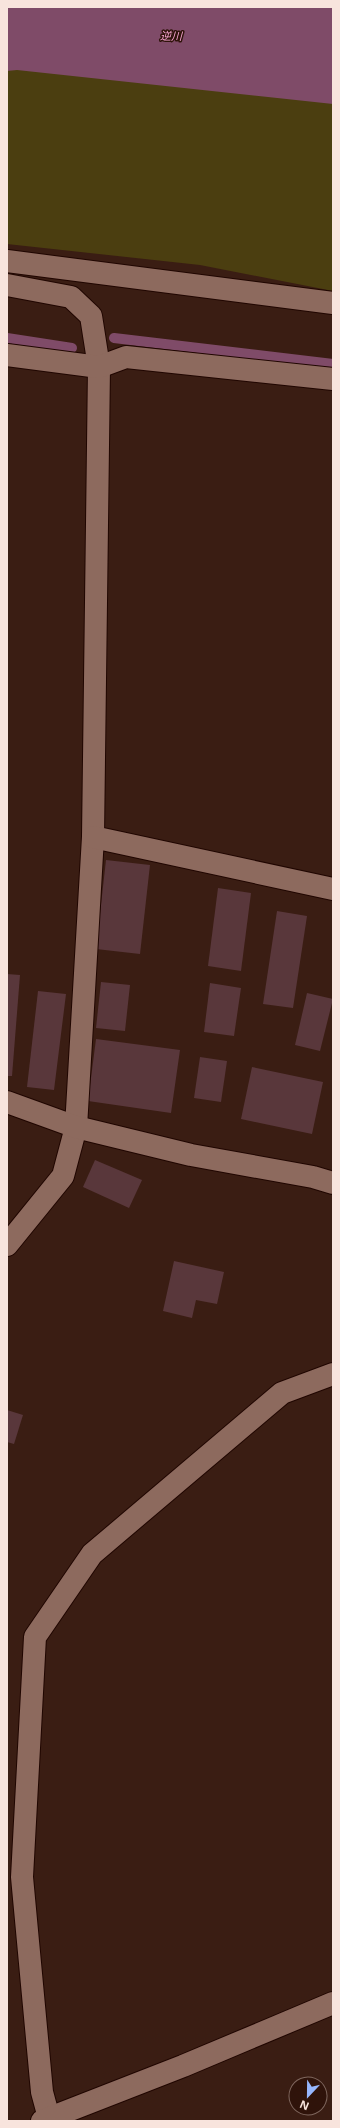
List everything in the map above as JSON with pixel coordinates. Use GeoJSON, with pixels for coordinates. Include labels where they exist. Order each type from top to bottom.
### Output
{"type":"FeatureCollection","features":[{"type":"Feature","properties":{"kind":"street"},"geometry":{"type":"LineString","coordinates":[[7,261],[333,304]]}},
{"type":"Feature","properties":{"kind":"street"},"geometry":{"type":"LineString","coordinates":[[7,285],[71,297],[91,316],[99,367],[93,837],[76,1127],[62,1176],[7,1244]]}},
{"type":"Feature","properties":{"kind":"street"},"geometry":{"type":"LineString","coordinates":[[7,355],[99,367],[126,356],[333,379]]}},
{"type":"Feature","properties":{"kind":"street"},"geometry":{"type":"LineString","coordinates":[[93,837],[333,889]]}},
{"type":"Feature","properties":{"kind":"street"},"geometry":{"type":"LineString","coordinates":[[7,1102],[76,1127],[191,1155],[313,1177],[333,1183]]}},
{"type":"Feature","properties":{"kind":"street"},"geometry":{"type":"LineString","coordinates":[[333,1374],[282,1393],[92,1554],[35,1637],[22,1877],[45,2120],[183,2066],[333,2003]]}},
{"type":"Feature","properties":{"kind":"shaded area"},"geometry":{"type":"Polygon","coordinates":[[[7,7],[333,7],[333,291],[200,265],[7,244],[7,7]]]}},
{"type":"Feature","properties":{"kind":"water","name":"逆川"},"geometry":{"type":"Polygon","coordinates":[[[7,7],[333,7],[333,104],[17,70],[7,71],[7,7]]]}},
{"type":"Feature","properties":{"kind":"building"},"geometry":{"type":"Polygon","coordinates":[[[106,860],[150,865],[140,954],[96,949],[106,860]]]}},
{"type":"Feature","properties":{"kind":"building"},"geometry":{"type":"Polygon","coordinates":[[[218,888],[251,893],[241,971],[208,966],[218,888]]]}},
{"type":"Feature","properties":{"kind":"building"},"geometry":{"type":"Polygon","coordinates":[[[277,911],[307,916],[293,1008],[263,1004],[277,911]]]}},
{"type":"Feature","properties":{"kind":"building"},"geometry":{"type":"Polygon","coordinates":[[[7,974],[20,975],[12,1076],[7,1076],[7,974]]]}},
{"type":"Feature","properties":{"kind":"building"},"geometry":{"type":"Polygon","coordinates":[[[101,982],[130,985],[125,1031],[96,1028],[101,982]]]}},
{"type":"Feature","properties":{"kind":"building"},"geometry":{"type":"Polygon","coordinates":[[[210,983],[241,988],[234,1036],[204,1032],[210,983]]]}},
{"type":"Feature","properties":{"kind":"building"},"geometry":{"type":"Polygon","coordinates":[[[38,991],[66,994],[54,1090],[27,1087],[38,991]]]}},
{"type":"Feature","properties":{"kind":"building"},"geometry":{"type":"Polygon","coordinates":[[[307,993],[333,999],[320,1051],[295,1045],[307,993]]]}},
{"type":"Feature","properties":{"kind":"building"},"geometry":{"type":"Polygon","coordinates":[[[96,1039],[180,1050],[171,1113],[88,1101],[96,1039]]]}},
{"type":"Feature","properties":{"kind":"building"},"geometry":{"type":"Polygon","coordinates":[[[200,1057],[227,1061],[221,1102],[194,1098],[200,1057]]]}},
{"type":"Feature","properties":{"kind":"building"},"geometry":{"type":"Polygon","coordinates":[[[252,1067],[323,1082],[312,1134],[241,1119],[252,1067]]]}},
{"type":"Feature","properties":{"kind":"building"},"geometry":{"type":"Polygon","coordinates":[[[95,1160],[142,1180],[129,1208],[83,1187],[95,1160]]]}},
{"type":"Feature","properties":{"kind":"building"},"geometry":{"type":"Polygon","coordinates":[[[174,1261],[224,1272],[217,1304],[196,1300],[192,1318],[163,1311],[174,1261]]]}},
{"type":"Feature","properties":{"kind":"building"},"geometry":{"type":"Polygon","coordinates":[[[7,1410],[23,1415],[14,1444],[7,1442],[7,1410]]]}},
{"type":"Feature","properties":{"kind":"waterway"},"geometry":{"type":"LineString","coordinates":[[7,338],[72,348]]}},
{"type":"Feature","properties":{"kind":"waterway"},"geometry":{"type":"LineString","coordinates":[[114,338],[333,364]]}}]}
